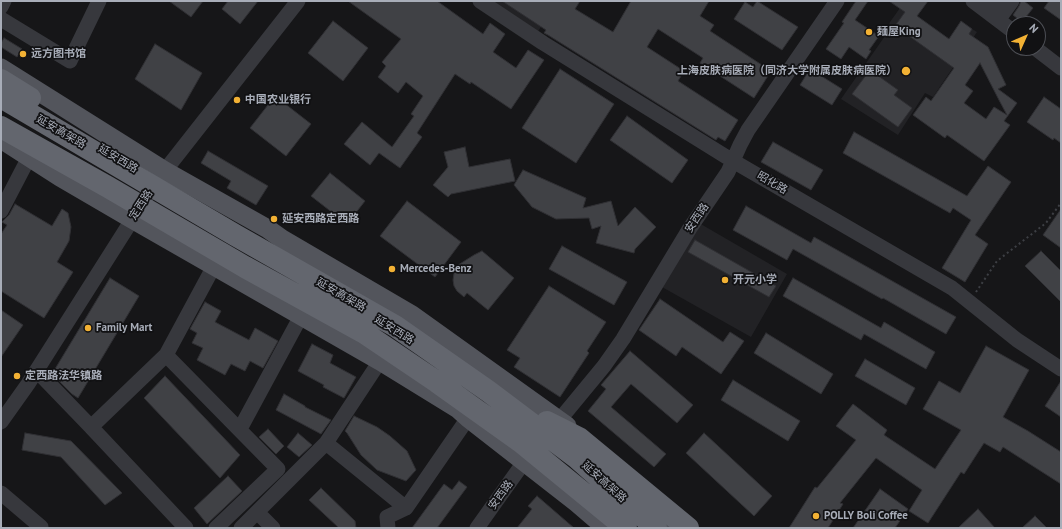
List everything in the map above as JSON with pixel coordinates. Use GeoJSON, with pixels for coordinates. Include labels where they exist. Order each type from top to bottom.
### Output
{"type":"FeatureCollection","features":[{"type":"Feature","properties":{"kind":"highway"},"geometry":{"type":"LineString","coordinates":[[1,80],[172,186],[235,235]]}},
{"type":"Feature","properties":{"kind":"highway","name":"延安高架路"},"geometry":{"type":"LineString","coordinates":[[1,97],[235,235],[395,326],[488,391],[577,458],[656,528]]}},
{"type":"Feature","properties":{"kind":"highway","name":"延安高架路"},"geometry":{"type":"LineString","coordinates":[[1,127],[108,187],[245,267],[363,332],[437,382],[521,442],[626,528]]}},
{"type":"Feature","properties":{"kind":"highway"},"geometry":{"type":"LineString","coordinates":[[1,132],[24,141]]}},
{"type":"Feature","properties":{"kind":"highway"},"geometry":{"type":"LineString","coordinates":[[488,391],[579,438],[688,528]]}},
{"type":"Feature","properties":{"kind":"main road"},"geometry":{"type":"LineString","coordinates":[[1,68],[160,177],[268,228],[282,239],[412,316],[554,426],[700,528]]}},
{"type":"Feature","properties":{"kind":"main road","name":"延安西路"},"geometry":{"type":"LineString","coordinates":[[1,89],[160,177],[364,311],[554,426],[670,528]]}},
{"type":"Feature","properties":{"kind":"main road"},"geometry":{"type":"LineString","coordinates":[[1,139],[60,177],[132,220],[380,361],[458,409],[577,503],[606,528]]}},
{"type":"Feature","properties":{"kind":"main road"},"geometry":{"type":"LineString","coordinates":[[1,152],[25,165],[60,177]]}},
{"type":"Feature","properties":{"kind":"main road"},"geometry":{"type":"LineString","coordinates":[[330,267],[364,311]]}},
{"type":"Feature","properties":{"kind":"street"},"geometry":{"type":"LineString","coordinates":[[1,7],[4,1]]}},
{"type":"Feature","properties":{"kind":"street"},"geometry":{"type":"LineString","coordinates":[[1,19],[70,61],[99,1]]}},
{"type":"Feature","properties":{"kind":"street","name":"定西路"},"geometry":{"type":"LineString","coordinates":[[1,422],[36,371],[160,177],[298,1]]}},
{"type":"Feature","properties":{"kind":"street","name":"昭化路"},"geometry":{"type":"LineString","coordinates":[[480,1],[543,43],[733,161],[952,288],[1017,340],[1061,369]]}},
{"type":"Feature","properties":{"kind":"street","name":"安西路"},"geometry":{"type":"LineString","coordinates":[[554,426],[604,366],[623,339],[690,228],[721,183],[748,130],[837,1]]}},
{"type":"Feature","properties":{"kind":"street"},"geometry":{"type":"LineString","coordinates":[[973,1],[995,11],[1006,23]]}},
{"type":"Feature","properties":{"kind":"street"},"geometry":{"type":"LineString","coordinates":[[995,11],[1012,1]]}},
{"type":"Feature","properties":{"kind":"street"},"geometry":{"type":"LineString","coordinates":[[1045,56],[1061,68]]}},
{"type":"Feature","properties":{"kind":"street"},"geometry":{"type":"LineString","coordinates":[[1,211],[25,165]]}},
{"type":"Feature","properties":{"kind":"street"},"geometry":{"type":"LineString","coordinates":[[91,427],[166,355],[214,266]]}},
{"type":"Feature","properties":{"kind":"street"},"geometry":{"type":"LineString","coordinates":[[240,429],[301,316]]}},
{"type":"Feature","properties":{"kind":"street"},"geometry":{"type":"LineString","coordinates":[[166,355],[278,469],[216,528]]}},
{"type":"Feature","properties":{"kind":"street"},"geometry":{"type":"LineString","coordinates":[[241,528],[326,443],[380,361]]}},
{"type":"Feature","properties":{"kind":"street"},"geometry":{"type":"LineString","coordinates":[[36,371],[186,528]]}},
{"type":"Feature","properties":{"kind":"street"},"geometry":{"type":"LineString","coordinates":[[388,528],[387,516],[406,508],[468,418]]}},
{"type":"Feature","properties":{"kind":"street"},"geometry":{"type":"LineString","coordinates":[[326,443],[406,508]]}},
{"type":"Feature","properties":{"kind":"street","name":"安西路"},"geometry":{"type":"LineString","coordinates":[[477,528],[524,462]]}},
{"type":"Feature","properties":{"kind":"street"},"geometry":{"type":"LineString","coordinates":[[1,493],[41,527]]}},
{"type":"Feature","properties":{"kind":"street"},"geometry":{"type":"LineString","coordinates":[[257,512],[272,528]]}},
{"type":"Feature","properties":{"kind":"path"},"geometry":{"type":"LineString","coordinates":[[969,301],[997,261],[1046,223],[1061,202]]}},
{"type":"Feature","properties":{"kind":"shaded area"},"geometry":{"type":"Polygon","coordinates":[[[488,1],[558,1],[537,33],[488,1]]]}},
{"type":"Feature","properties":{"kind":"shaded area","name":"上海皮肤病医院（同济大学附属皮肤病医院）"},"geometry":{"type":"Polygon","coordinates":[[[905,1],[913,1],[895,26],[947,63],[972,29],[977,32],[933,97],[925,93],[898,135],[841,99],[885,36],[890,22],[905,1]]]}},
{"type":"Feature","properties":{"kind":"shaded area","name":"开元小学"},"geometry":{"type":"Polygon","coordinates":[[[699,223],[787,274],[751,337],[662,287],[699,223]]]}},
{"type":"Feature","properties":{"kind":"building"},"geometry":{"type":"Polygon","coordinates":[[[169,1],[203,1],[191,17],[169,1]]]}},
{"type":"Feature","properties":{"kind":"building"},"geometry":{"type":"Polygon","coordinates":[[[228,1],[258,1],[240,24],[222,9],[228,1]]]}},
{"type":"Feature","properties":{"kind":"building"},"geometry":{"type":"Polygon","coordinates":[[[348,1],[437,1],[483,34],[490,23],[505,34],[493,52],[516,68],[528,50],[544,60],[511,109],[471,82],[470,84],[455,74],[417,133],[422,137],[400,168],[379,153],[370,165],[344,144],[362,122],[392,147],[414,116],[411,114],[423,96],[406,82],[398,93],[378,77],[386,66],[382,62],[401,39],[348,1]]]}},
{"type":"Feature","properties":{"kind":"building"},"geometry":{"type":"Polygon","coordinates":[[[502,1],[580,1],[575,9],[613,32],[631,1],[709,1],[700,16],[714,25],[710,31],[771,71],[754,98],[700,63],[703,58],[658,29],[647,47],[684,71],[678,81],[738,120],[725,141],[718,137],[716,140],[544,33],[546,30],[502,1]]]}},
{"type":"Feature","properties":{"kind":"building"},"geometry":{"type":"Polygon","coordinates":[[[757,1],[798,27],[782,50],[734,19],[745,2],[753,7],[757,1]]]}},
{"type":"Feature","properties":{"kind":"building"},"geometry":{"type":"Polygon","coordinates":[[[856,1],[868,1],[855,20],[879,36],[869,50],[871,51],[866,59],[849,47],[841,59],[826,49],[844,23],[842,22],[856,1]]]}},
{"type":"Feature","properties":{"kind":"building"},"geometry":{"type":"Polygon","coordinates":[[[889,1],[928,1],[917,16],[949,39],[961,21],[972,29],[969,34],[988,47],[1006,85],[998,89],[1017,103],[1004,121],[1010,125],[984,161],[947,135],[945,138],[913,115],[926,97],[931,101],[954,68],[895,26],[905,12],[889,1]],[[980,63],[965,85],[973,91],[964,103],[986,119],[994,107],[1007,115],[980,63]]]}},
{"type":"Feature","properties":{"kind":"building"},"geometry":{"type":"Polygon","coordinates":[[[1021,1],[1024,1],[1033,8],[1027,16],[1014,16],[1013,15],[1021,1]]]}},
{"type":"Feature","properties":{"kind":"building"},"geometry":{"type":"Polygon","coordinates":[[[1049,1],[1061,1],[1061,20],[1044,8],[1049,1]]]}},
{"type":"Feature","properties":{"kind":"building"},"geometry":{"type":"Polygon","coordinates":[[[333,21],[368,48],[343,81],[308,53],[333,21]]]}},
{"type":"Feature","properties":{"kind":"building"},"geometry":{"type":"Polygon","coordinates":[[[4,38],[22,49],[17,57],[1,47],[1,43],[4,38]]]}},
{"type":"Feature","properties":{"kind":"building"},"geometry":{"type":"Polygon","coordinates":[[[155,44],[202,73],[181,110],[135,79],[155,44]]]}},
{"type":"Feature","properties":{"kind":"building"},"geometry":{"type":"Polygon","coordinates":[[[560,69],[614,104],[576,163],[522,128],[560,69]]]}},
{"type":"Feature","properties":{"kind":"building"},"geometry":{"type":"Polygon","coordinates":[[[810,69],[842,89],[832,105],[800,85],[810,69]]]}},
{"type":"Feature","properties":{"kind":"building"},"geometry":{"type":"Polygon","coordinates":[[[870,70],[898,90],[894,95],[912,108],[898,127],[852,94],[870,70]]]}},
{"type":"Feature","properties":{"kind":"building"},"geometry":{"type":"Polygon","coordinates":[[[275,96],[311,124],[286,156],[250,128],[275,96]]]}},
{"type":"Feature","properties":{"kind":"building"},"geometry":{"type":"Polygon","coordinates":[[[1044,97],[1061,109],[1061,143],[1054,138],[1053,140],[1027,122],[1044,97]]]}},
{"type":"Feature","properties":{"kind":"building"},"geometry":{"type":"Polygon","coordinates":[[[627,116],[688,160],[672,183],[610,140],[627,116]]]}},
{"type":"Feature","properties":{"kind":"building"},"geometry":{"type":"Polygon","coordinates":[[[854,132],[967,196],[988,166],[1011,182],[975,235],[988,244],[965,282],[942,268],[971,220],[953,208],[950,213],[843,153],[854,132]]]}},
{"type":"Feature","properties":{"kind":"building"},"geometry":{"type":"Polygon","coordinates":[[[773,142],[823,170],[811,190],[761,162],[773,142]]]}},
{"type":"Feature","properties":{"kind":"building"},"geometry":{"type":"Polygon","coordinates":[[[465,147],[469,167],[510,159],[515,181],[451,194],[448,197],[433,185],[448,167],[444,152],[465,147]]]}},
{"type":"Feature","properties":{"kind":"building"},"geometry":{"type":"Polygon","coordinates":[[[208,151],[268,186],[256,205],[227,188],[231,181],[201,163],[208,151]]]}},
{"type":"Feature","properties":{"kind":"building"},"geometry":{"type":"Polygon","coordinates":[[[523,170],[586,198],[583,208],[611,201],[618,226],[635,207],[656,227],[635,249],[634,253],[596,243],[601,226],[592,229],[589,218],[556,219],[532,207],[514,185],[523,170]]]}},
{"type":"Feature","properties":{"kind":"building"},"geometry":{"type":"Polygon","coordinates":[[[330,173],[365,201],[347,224],[311,196],[330,173]]]}},
{"type":"Feature","properties":{"kind":"building"},"geometry":{"type":"Polygon","coordinates":[[[407,201],[461,242],[435,277],[380,236],[407,201]]]}},
{"type":"Feature","properties":{"kind":"building"},"geometry":{"type":"Polygon","coordinates":[[[15,204],[52,226],[62,209],[68,213],[71,227],[69,241],[57,262],[73,272],[44,318],[1,291],[1,234],[7,225],[2,222],[9,215],[15,204]]]}},
{"type":"Feature","properties":{"kind":"building"},"geometry":{"type":"Polygon","coordinates":[[[746,206],[811,243],[814,237],[956,317],[946,334],[793,249],[787,260],[733,230],[746,206]]]}},
{"type":"Feature","properties":{"kind":"building"},"geometry":{"type":"Polygon","coordinates":[[[1061,209],[1061,248],[1043,235],[1061,209]]]}},
{"type":"Feature","properties":{"kind":"building"},"geometry":{"type":"Polygon","coordinates":[[[695,240],[776,286],[769,297],[688,252],[695,240]]]}},
{"type":"Feature","properties":{"kind":"building"},"geometry":{"type":"Polygon","coordinates":[[[562,246],[627,282],[614,305],[549,269],[562,246]]]}},
{"type":"Feature","properties":{"kind":"building"},"geometry":{"type":"Polygon","coordinates":[[[482,251],[514,278],[488,310],[467,293],[464,297],[457,291],[453,280],[455,267],[482,251]]]}},
{"type":"Feature","properties":{"kind":"building"},"geometry":{"type":"Polygon","coordinates":[[[1041,251],[1061,271],[1061,302],[1025,266],[1041,251]]]}},
{"type":"Feature","properties":{"kind":"building"},"geometry":{"type":"Polygon","coordinates":[[[110,278],[139,296],[78,398],[52,374],[110,278]]]}},
{"type":"Feature","properties":{"kind":"building"},"geometry":{"type":"Polygon","coordinates":[[[793,278],[881,328],[884,322],[935,352],[926,369],[864,334],[861,340],[783,296],[793,278]]]}},
{"type":"Feature","properties":{"kind":"building"},"geometry":{"type":"Polygon","coordinates":[[[549,286],[606,322],[587,351],[589,353],[560,397],[514,367],[520,358],[507,350],[549,286]]]}},
{"type":"Feature","properties":{"kind":"building"},"geometry":{"type":"Polygon","coordinates":[[[660,299],[723,342],[730,332],[744,341],[721,374],[682,347],[676,356],[639,330],[660,299]]]}},
{"type":"Feature","properties":{"kind":"building"},"geometry":{"type":"Polygon","coordinates":[[[205,302],[221,311],[215,322],[249,340],[255,328],[278,341],[263,368],[250,361],[245,371],[231,364],[225,375],[197,360],[203,348],[192,343],[197,333],[190,329],[205,302]]]}},
{"type":"Feature","properties":{"kind":"building"},"geometry":{"type":"Polygon","coordinates":[[[1,310],[23,325],[1,357],[1,310]]]}},
{"type":"Feature","properties":{"kind":"building"},"geometry":{"type":"Polygon","coordinates":[[[766,333],[833,374],[821,394],[754,353],[766,333]]]}},
{"type":"Feature","properties":{"kind":"building"},"geometry":{"type":"Polygon","coordinates":[[[312,344],[333,355],[330,363],[356,377],[344,398],[298,371],[312,344]]]}},
{"type":"Feature","properties":{"kind":"building"},"geometry":{"type":"Polygon","coordinates":[[[986,346],[1029,370],[1003,417],[1061,452],[1061,484],[1003,447],[1000,452],[984,443],[964,474],[961,472],[928,523],[909,511],[922,490],[876,458],[840,503],[843,504],[828,528],[789,528],[815,487],[817,488],[856,440],[836,426],[853,404],[887,430],[884,435],[935,469],[961,430],[923,409],[939,381],[960,393],[986,346]]]}},
{"type":"Feature","properties":{"kind":"building"},"geometry":{"type":"Polygon","coordinates":[[[630,351],[693,405],[677,423],[631,384],[611,407],[666,454],[654,467],[588,411],[606,389],[601,385],[630,351]]]}},
{"type":"Feature","properties":{"kind":"building"},"geometry":{"type":"Polygon","coordinates":[[[865,359],[915,388],[906,405],[855,376],[865,359]]]}},
{"type":"Feature","properties":{"kind":"building"},"geometry":{"type":"Polygon","coordinates":[[[165,376],[240,455],[220,478],[144,398],[165,376]]]}},
{"type":"Feature","properties":{"kind":"building"},"geometry":{"type":"Polygon","coordinates":[[[733,380],[800,421],[788,441],[721,400],[733,380]]]}},
{"type":"Feature","properties":{"kind":"building"},"geometry":{"type":"Polygon","coordinates":[[[1061,381],[1061,417],[1045,406],[1061,381]]]}},
{"type":"Feature","properties":{"kind":"building"},"geometry":{"type":"Polygon","coordinates":[[[284,394],[305,407],[331,420],[321,434],[276,410],[284,394]]]}},
{"type":"Feature","properties":{"kind":"building"},"geometry":{"type":"Polygon","coordinates":[[[354,416],[377,427],[407,451],[416,470],[406,481],[377,470],[361,455],[345,431],[354,416]]]}},
{"type":"Feature","properties":{"kind":"building"},"geometry":{"type":"Polygon","coordinates":[[[268,429],[284,446],[276,454],[259,437],[268,429]]]}},
{"type":"Feature","properties":{"kind":"building"},"geometry":{"type":"Polygon","coordinates":[[[25,433],[71,441],[122,493],[105,505],[61,457],[22,450],[25,433]]]}},
{"type":"Feature","properties":{"kind":"building"},"geometry":{"type":"Polygon","coordinates":[[[298,433],[312,445],[299,457],[287,447],[298,433]]]}},
{"type":"Feature","properties":{"kind":"building"},"geometry":{"type":"Polygon","coordinates":[[[704,433],[772,496],[754,516],[686,453],[704,433]]]}},
{"type":"Feature","properties":{"kind":"building"},"geometry":{"type":"Polygon","coordinates":[[[228,476],[242,491],[207,524],[194,508],[228,476]]]}},
{"type":"Feature","properties":{"kind":"building"},"geometry":{"type":"Polygon","coordinates":[[[459,481],[467,487],[437,528],[412,528],[444,484],[452,490],[459,481]]]}},
{"type":"Feature","properties":{"kind":"building"},"geometry":{"type":"Polygon","coordinates":[[[321,488],[355,521],[356,528],[339,528],[309,500],[321,488]]]}},
{"type":"Feature","properties":{"kind":"building"},"geometry":{"type":"Polygon","coordinates":[[[880,489],[908,509],[895,528],[853,528],[880,489]]]}},
{"type":"Feature","properties":{"kind":"building"},"geometry":{"type":"Polygon","coordinates":[[[537,496],[574,528],[517,528],[532,509],[528,506],[537,496]]]}},
{"type":"Feature","properties":{"kind":"building"},"geometry":{"type":"Polygon","coordinates":[[[978,509],[995,528],[958,528],[978,509]]]}},
{"type":"Feature","properties":{"kind":"building"},"geometry":{"type":"Polygon","coordinates":[[[1035,516],[1047,528],[1022,528],[1035,516]]]}},
{"type":"Feature","properties":{"kind":"place","name":"麺屋King"},"geometry":{"type":"Point","coordinates":[869,32]}},
{"type":"Feature","properties":{"kind":"place","name":"远方图书馆"},"geometry":{"type":"Point","coordinates":[23,54]}},
{"type":"Feature","properties":{"kind":"place","name":"上海皮肤病医院（同济大学附属皮肤病医院）"},"geometry":{"type":"Point","coordinates":[906,71]}},
{"type":"Feature","properties":{"kind":"place","name":"中国农业银行"},"geometry":{"type":"Point","coordinates":[237,100]}},
{"type":"Feature","properties":{"kind":"place","name":"延安西路定西路"},"geometry":{"type":"Point","coordinates":[274,219]}},
{"type":"Feature","properties":{"kind":"place","name":"Mercedes-Benz"},"geometry":{"type":"Point","coordinates":[392,269]}},
{"type":"Feature","properties":{"kind":"place","name":"开元小学"},"geometry":{"type":"Point","coordinates":[725,280]}},
{"type":"Feature","properties":{"kind":"place","name":"Family Mart"},"geometry":{"type":"Point","coordinates":[88,328]}},
{"type":"Feature","properties":{"kind":"place","name":"定西路法华镇路"},"geometry":{"type":"Point","coordinates":[17,376]}},
{"type":"Feature","properties":{"kind":"place","name":"POLLY Boli Coffee"},"geometry":{"type":"Point","coordinates":[816,516]}}]}
